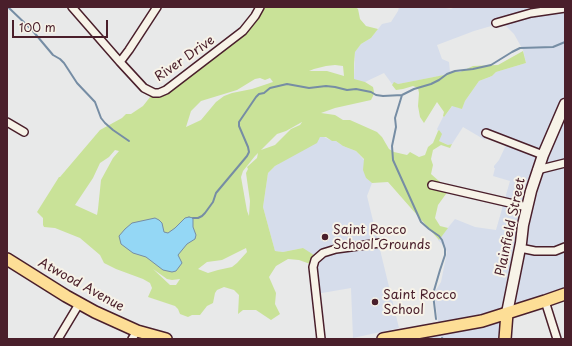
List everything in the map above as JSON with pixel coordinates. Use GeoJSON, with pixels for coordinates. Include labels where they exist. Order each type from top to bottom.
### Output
{"type":"FeatureCollection","features":[{"type":"Feature","properties":{"kind":"main road","name":"Plainfield Street"},"geometry":{"type":"LineString","coordinates":[[507,313],[527,208],[537,170],[565,104]]}},
{"type":"Feature","properties":{"kind":"main road","name":"Atwood Avenue"},"geometry":{"type":"LineString","coordinates":[[7,259],[79,304],[114,321],[135,335],[166,339]]}},
{"type":"Feature","properties":{"kind":"main road"},"geometry":{"type":"LineString","coordinates":[[383,339],[482,321],[545,302],[565,294]]}},
{"type":"Feature","properties":{"kind":"main road"},"geometry":{"type":"LineString","coordinates":[[505,339],[507,313]]}},
{"type":"Feature","properties":{"kind":"street","name":"River Drive"},"geometry":{"type":"LineString","coordinates":[[72,7],[120,62],[147,90],[154,93],[159,93],[166,90],[243,31],[260,7]]}},
{"type":"Feature","properties":{"kind":"street"},"geometry":{"type":"LineString","coordinates":[[120,62],[157,7]]}},
{"type":"Feature","properties":{"kind":"street"},"geometry":{"type":"LineString","coordinates":[[496,23],[531,13],[565,8]]}},
{"type":"Feature","properties":{"kind":"street"},"geometry":{"type":"LineString","coordinates":[[7,122],[24,132]]}},
{"type":"Feature","properties":{"kind":"street"},"geometry":{"type":"LineString","coordinates":[[486,133],[543,155]]}},
{"type":"Feature","properties":{"kind":"street"},"geometry":{"type":"LineString","coordinates":[[537,170],[565,163]]}},
{"type":"Feature","properties":{"kind":"street"},"geometry":{"type":"LineString","coordinates":[[432,185],[527,208]]}},
{"type":"Feature","properties":{"kind":"street"},"geometry":{"type":"LineString","coordinates":[[321,339],[313,266],[315,260],[323,253],[336,249],[380,243]]}},
{"type":"Feature","properties":{"kind":"street"},"geometry":{"type":"LineString","coordinates":[[520,248],[535,251],[556,251],[565,247]]}},
{"type":"Feature","properties":{"kind":"street"},"geometry":{"type":"LineString","coordinates":[[545,302],[556,339]]}},
{"type":"Feature","properties":{"kind":"street"},"geometry":{"type":"LineString","coordinates":[[58,339],[79,304]]}},
{"type":"Feature","properties":{"kind":"shaded area"},"geometry":{"type":"Polygon","coordinates":[[[399,7],[440,7],[451,9],[455,7],[565,7],[565,293],[508,314],[505,339],[402,339],[439,328],[434,293],[441,282],[447,252],[438,240],[455,219],[475,227],[496,230],[510,181],[493,176],[494,166],[499,160],[507,143],[486,134],[485,140],[463,127],[452,144],[448,145],[439,141],[439,130],[438,131],[437,129],[443,117],[453,105],[462,109],[465,101],[479,81],[492,76],[496,72],[526,63],[523,50],[514,34],[503,23],[474,31],[437,45],[442,59],[449,62],[450,72],[445,75],[392,84],[384,73],[365,82],[357,83],[354,81],[355,52],[361,44],[371,38],[382,24],[391,22],[399,7]]]}},
{"type":"Feature","properties":{"kind":"shaded area","name":"Saint Rocco School Grounds"},"geometry":{"type":"Polygon","coordinates":[[[320,137],[336,141],[343,146],[356,151],[364,160],[366,178],[372,183],[367,196],[399,328],[353,338],[351,288],[316,294],[315,260],[303,248],[283,252],[275,251],[263,207],[268,173],[275,166],[320,137]]]}},
{"type":"Feature","properties":{"kind":"green space"},"geometry":{"type":"Polygon","coordinates":[[[259,7],[355,7],[358,9],[360,19],[366,26],[378,29],[371,38],[361,44],[355,52],[354,64],[354,79],[365,82],[373,87],[373,96],[371,100],[335,108],[321,113],[335,115],[343,120],[350,120],[377,132],[382,137],[389,149],[394,152],[407,155],[410,152],[419,157],[425,155],[428,147],[433,143],[439,130],[442,134],[439,141],[448,145],[452,144],[450,148],[441,145],[433,150],[431,159],[433,165],[431,174],[440,182],[451,187],[438,205],[435,218],[440,226],[448,228],[439,240],[388,182],[372,183],[366,178],[363,170],[364,159],[356,151],[326,137],[320,137],[317,143],[275,166],[268,173],[263,207],[275,251],[283,252],[303,248],[317,257],[313,265],[299,260],[288,259],[276,266],[269,277],[276,293],[275,304],[280,314],[271,320],[256,310],[243,310],[238,314],[239,295],[234,290],[224,287],[217,290],[213,303],[207,306],[200,315],[192,315],[188,317],[180,314],[175,306],[148,297],[152,288],[150,283],[104,263],[100,255],[80,238],[55,228],[44,227],[43,218],[37,212],[59,177],[100,130],[122,118],[126,114],[131,114],[143,106],[154,92],[165,90],[241,33],[259,7]],[[326,66],[309,71],[327,71],[344,76],[343,66],[326,66]],[[260,78],[255,79],[237,90],[201,101],[191,111],[186,127],[201,120],[216,102],[224,96],[273,82],[270,78],[265,80],[260,78]],[[302,122],[286,131],[277,134],[261,150],[275,145],[291,129],[300,125],[302,122]],[[115,150],[109,157],[100,163],[93,178],[75,205],[97,215],[101,180],[113,158],[119,151],[115,150]],[[258,153],[243,171],[241,177],[249,216],[250,201],[246,173],[248,169],[247,167],[257,158],[258,153]],[[246,248],[222,260],[207,262],[198,269],[208,273],[232,267],[247,252],[246,248]],[[153,269],[170,285],[176,285],[180,279],[167,279],[153,269]]]}},
{"type":"Feature","properties":{"kind":"green space"},"geometry":{"type":"Polygon","coordinates":[[[523,51],[526,63],[496,72],[492,76],[479,81],[465,101],[462,109],[452,106],[444,117],[444,112],[437,102],[424,123],[420,117],[418,106],[418,88],[413,86],[396,90],[392,85],[394,82],[398,84],[444,75],[450,72],[460,72],[473,66],[498,65],[523,51]]]}},
{"type":"Feature","properties":{"kind":"water"},"geometry":{"type":"Polygon","coordinates":[[[155,218],[162,223],[164,232],[168,233],[185,218],[193,218],[193,227],[196,235],[195,239],[187,244],[178,255],[182,263],[176,271],[172,272],[163,270],[146,257],[133,253],[121,244],[119,236],[132,223],[155,218]]]}},
{"type":"Feature","properties":{"kind":"waterway"},"geometry":{"type":"LineString","coordinates":[[8,7],[32,30],[53,55],[64,63],[77,83],[95,102],[101,118],[105,123],[129,141]]}},
{"type":"Feature","properties":{"kind":"waterway"},"geometry":{"type":"LineString","coordinates":[[193,218],[198,218],[205,213],[213,202],[216,193],[247,156],[249,152],[248,147],[239,126],[239,122],[256,97],[270,88],[287,84],[309,88],[326,86],[347,90],[356,89],[383,96],[402,95],[414,89],[431,84],[455,71],[491,65],[520,48],[553,47],[565,42]]}},
{"type":"Feature","properties":{"kind":"waterway"},"geometry":{"type":"LineString","coordinates":[[402,95],[395,118],[396,127],[392,146],[393,160],[421,222],[439,236],[445,249],[445,255],[433,294],[436,319]]}},
{"type":"Feature","properties":{"kind":"place","name":"Saint Rocco School Grounds"},"geometry":{"type":"Point","coordinates":[325,237]}},
{"type":"Feature","properties":{"kind":"place","name":"Saint Rocco School"},"geometry":{"type":"Point","coordinates":[375,302]}}]}
